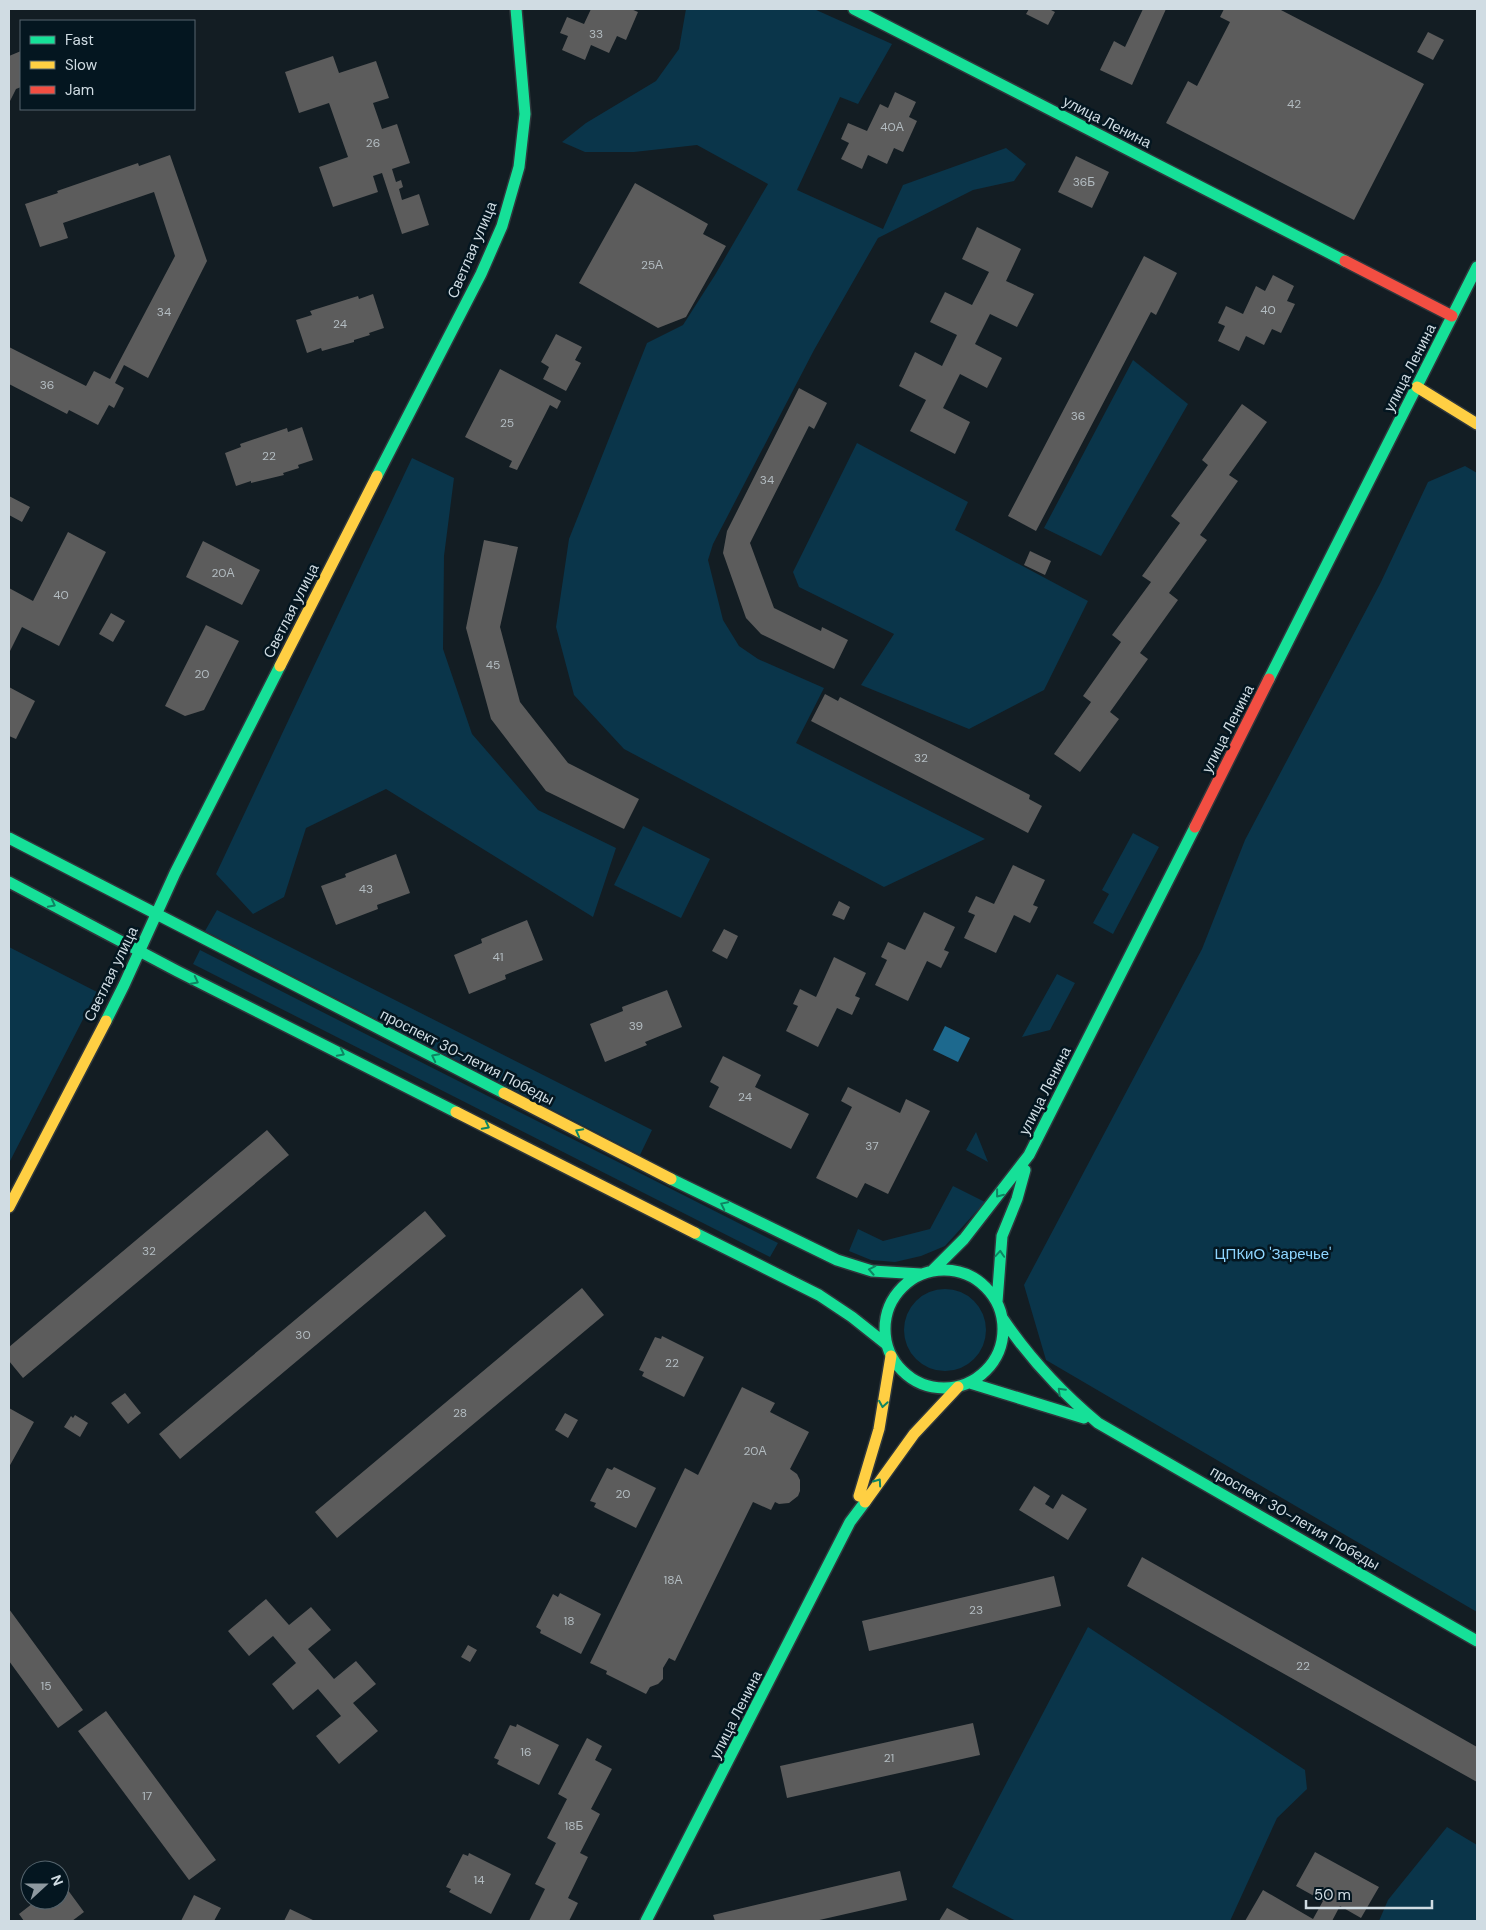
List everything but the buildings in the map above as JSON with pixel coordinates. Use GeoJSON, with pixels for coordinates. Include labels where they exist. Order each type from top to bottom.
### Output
{"type":"FeatureCollection","features":[{"type":"Feature","properties":{"kind":"main road","name":"Светлая улица"},"geometry":{"type":"LineString","coordinates":[[9,1207],[140,951],[176,873],[391,448],[481,274],[502,226],[519,168],[525,114],[516,9]]}},
{"type":"Feature","properties":{"kind":"main road","name":"улица Ленина"},"geometry":{"type":"LineString","coordinates":[[854,9],[1452,316]]}},
{"type":"Feature","properties":{"kind":"main road","name":"улица Ленина"},"geometry":{"type":"LineString","coordinates":[[997,1302],[1002,1236],[1017,1199],[1029,1156],[1477,267]]}},
{"type":"Feature","properties":{"kind":"main road"},"geometry":{"type":"LineString","coordinates":[[1417,387],[1477,424]]}},
{"type":"Feature","properties":{"kind":"main road","name":"проспект 30-летия Победы"},"geometry":{"type":"LineString","coordinates":[[9,838],[648,1168],[837,1260],[872,1271],[921,1274]]}},
{"type":"Feature","properties":{"kind":"main road"},"geometry":{"type":"LineString","coordinates":[[9,882],[140,951],[819,1295],[852,1317],[886,1344]]}},
{"type":"Feature","properties":{"kind":"main road","name":"улица Ленина"},"geometry":{"type":"LineString","coordinates":[[933,1270],[964,1238],[1029,1156]]}},
{"type":"Feature","properties":{"kind":"main road"},"geometry":{"type":"LineString","coordinates":[[933,1270],[952,1270],[970,1276],[986,1287],[997,1302],[1003,1319],[1003,1339],[997,1357],[985,1372],[970,1383],[958,1387],[938,1389],[919,1384],[902,1372],[890,1356],[886,1344],[884,1323],[890,1303],[903,1286],[921,1274],[933,1270]]}},
{"type":"Feature","properties":{"kind":"main road","name":"проспект 30-летия Победы"},"geometry":{"type":"LineString","coordinates":[[1003,1319],[1024,1351],[1047,1377],[1071,1401],[1098,1423],[1477,1641]]}},
{"type":"Feature","properties":{"kind":"main road","name":"улица Ленина"},"geometry":{"type":"LineString","coordinates":[[850,1522],[880,1429],[890,1356]]}},
{"type":"Feature","properties":{"kind":"main road","name":"проспект 30-летия Победы"},"geometry":{"type":"LineString","coordinates":[[970,1383],[1065,1411],[1098,1423]]}},
{"type":"Feature","properties":{"kind":"main road","name":"улица Ленина"},"geometry":{"type":"LineString","coordinates":[[646,1921],[850,1522],[914,1434],[958,1387]]}},
{"type":"Feature","properties":{"kind":"green space"},"geometry":{"type":"Polygon","coordinates":[[[686,9],[814,9],[892,44],[858,104],[840,97],[797,190],[883,229],[903,185],[1006,148],[1026,164],[1014,181],[973,190],[878,238],[814,350],[713,544],[708,560],[723,620],[739,646],[758,659],[824,688],[796,743],[985,839],[884,887],[624,749],[574,695],[556,627],[569,539],[647,343],[683,325],[715,275],[768,184],[697,145],[634,152],[585,152],[562,142],[586,123],[656,81],[679,49],[686,9]]]}},
{"type":"Feature","properties":{"kind":"green space"},"geometry":{"type":"Polygon","coordinates":[[[1133,360],[1188,404],[1101,556],[1044,528],[1133,360]]]}},
{"type":"Feature","properties":{"kind":"green space"},"geometry":{"type":"Polygon","coordinates":[[[857,443],[968,502],[955,530],[1088,601],[1044,690],[969,729],[861,685],[894,634],[799,587],[793,572],[857,443]]]}},
{"type":"Feature","properties":{"kind":"green space"},"geometry":{"type":"Polygon","coordinates":[[[412,458],[454,478],[444,556],[443,649],[472,734],[538,810],[616,848],[593,917],[386,789],[306,828],[284,897],[253,914],[216,874],[412,458]]]}},
{"type":"Feature","properties":{"kind":"green space","name":"ЦПКиО 'Заречье'"},"geometry":{"type":"Polygon","coordinates":[[[1465,466],[1477,473],[1477,1612],[1046,1360],[1024,1285],[1202,949],[1245,840],[1381,582],[1428,482],[1465,466]]]}},
{"type":"Feature","properties":{"kind":"green space"},"geometry":{"type":"Polygon","coordinates":[[[643,826],[710,859],[681,918],[614,885],[643,826]]]}},
{"type":"Feature","properties":{"kind":"green space"},"geometry":{"type":"Polygon","coordinates":[[[1133,833],[1159,847],[1113,934],[1093,923],[1109,894],[1102,890],[1133,833]]]}},
{"type":"Feature","properties":{"kind":"green space"},"geometry":{"type":"Polygon","coordinates":[[[217,910],[652,1130],[640,1155],[205,931],[217,910]]]}},
{"type":"Feature","properties":{"kind":"green space"},"geometry":{"type":"Polygon","coordinates":[[[9,947],[97,992],[9,1163],[9,947]]]}},
{"type":"Feature","properties":{"kind":"green space"},"geometry":{"type":"Polygon","coordinates":[[[200,950],[778,1243],[770,1257],[193,964],[200,950]]]}},
{"type":"Feature","properties":{"kind":"green space"},"geometry":{"type":"Polygon","coordinates":[[[1057,974],[1075,983],[1050,1030],[1022,1037],[1057,974]]]}},
{"type":"Feature","properties":{"kind":"green space"},"geometry":{"type":"Polygon","coordinates":[[[976,1132],[988,1162],[966,1150],[976,1132]]]}},
{"type":"Feature","properties":{"kind":"green space"},"geometry":{"type":"Polygon","coordinates":[[[953,1186],[985,1202],[945,1246],[921,1256],[895,1262],[871,1260],[849,1251],[858,1229],[883,1241],[930,1229],[953,1186]]]}},
{"type":"Feature","properties":{"kind":"green space"},"geometry":{"type":"Polygon","coordinates":[[[945,1289],[961,1292],[974,1301],[983,1314],[986,1330],[983,1346],[974,1359],[961,1368],[945,1371],[929,1368],[916,1359],[907,1346],[904,1330],[907,1314],[916,1301],[929,1292],[945,1289]]]}},
{"type":"Feature","properties":{"kind":"green space"},"geometry":{"type":"Polygon","coordinates":[[[1088,1627],[1305,1770],[1307,1789],[1277,1818],[1230,1921],[1016,1921],[952,1887],[1088,1627]]]}},
{"type":"Feature","properties":{"kind":"green space"},"geometry":{"type":"Polygon","coordinates":[[[1447,1827],[1477,1845],[1477,1921],[1379,1921],[1388,1900],[1447,1827]]]}},
{"type":"Feature","properties":{"kind":"shaded area"},"geometry":{"type":"Polygon","coordinates":[[[945,1026],[970,1038],[958,1062],[933,1050],[945,1026]]]}},
{"type":"Feature","properties":{"kind":"traffic: fast"},"geometry":{"type":"LineString","coordinates":[[377,476],[481,274],[502,226],[519,167],[525,114],[516,9]]}},
{"type":"Feature","properties":{"kind":"traffic: fast"},"geometry":{"type":"LineString","coordinates":[[854,9],[1345,261]]}},
{"type":"Feature","properties":{"kind":"traffic: fast"},"geometry":{"type":"LineString","coordinates":[[1269,679],[1477,267]]}},
{"type":"Feature","properties":{"kind":"traffic: fast"},"geometry":{"type":"LineString","coordinates":[[106,1021],[175,873],[280,666]]}},
{"type":"Feature","properties":{"kind":"traffic: fast"},"geometry":{"type":"LineString","coordinates":[[933,1270],[964,1239],[1029,1155],[1195,827]]}},
{"type":"Feature","properties":{"kind":"traffic: fast"},"geometry":{"type":"LineString","coordinates":[[9,838],[504,1093]]}},
{"type":"Feature","properties":{"kind":"traffic: fast"},"geometry":{"type":"LineString","coordinates":[[9,882],[177,971],[456,1112]]}},
{"type":"Feature","properties":{"kind":"traffic: fast"},"geometry":{"type":"LineString","coordinates":[[997,1302],[1002,1236],[1017,1199],[1025,1170]]}},
{"type":"Feature","properties":{"kind":"traffic: fast"},"geometry":{"type":"LineString","coordinates":[[671,1179],[837,1260],[872,1271],[921,1274]]}},
{"type":"Feature","properties":{"kind":"traffic: fast"},"geometry":{"type":"LineString","coordinates":[[695,1233],[819,1295],[852,1317],[886,1344]]}},
{"type":"Feature","properties":{"kind":"traffic: fast"},"geometry":{"type":"LineString","coordinates":[[944,1270],[967,1274],[986,1287],[999,1306],[1003,1329],[999,1352],[986,1371],[967,1384],[944,1388],[921,1384],[902,1371],[889,1352],[885,1329],[889,1306],[902,1287],[921,1274],[944,1270]]}},
{"type":"Feature","properties":{"kind":"traffic: fast"},"geometry":{"type":"LineString","coordinates":[[1003,1319],[1024,1348],[1047,1374],[1098,1423],[1477,1641]]}},
{"type":"Feature","properties":{"kind":"traffic: fast"},"geometry":{"type":"LineString","coordinates":[[970,1383],[1084,1418]]}},
{"type":"Feature","properties":{"kind":"traffic: fast"},"geometry":{"type":"LineString","coordinates":[[646,1921],[850,1522],[865,1502]]}},
{"type":"Feature","properties":{"kind":"traffic: slow"},"geometry":{"type":"LineString","coordinates":[[1417,387],[1477,424]]}},
{"type":"Feature","properties":{"kind":"traffic: slow"},"geometry":{"type":"LineString","coordinates":[[280,666],[377,476]]}},
{"type":"Feature","properties":{"kind":"traffic: slow"},"geometry":{"type":"LineString","coordinates":[[9,1207],[106,1021]]}},
{"type":"Feature","properties":{"kind":"traffic: slow"},"geometry":{"type":"LineString","coordinates":[[504,1093],[671,1179]]}},
{"type":"Feature","properties":{"kind":"traffic: slow"},"geometry":{"type":"LineString","coordinates":[[456,1112],[695,1233]]}},
{"type":"Feature","properties":{"kind":"traffic: slow"},"geometry":{"type":"LineString","coordinates":[[859,1496],[879,1429],[891,1356]]}},
{"type":"Feature","properties":{"kind":"traffic: slow"},"geometry":{"type":"LineString","coordinates":[[865,1502],[914,1434],[958,1387]]}},
{"type":"Feature","properties":{"kind":"traffic: jam"},"geometry":{"type":"LineString","coordinates":[[1345,261],[1452,316]]}},
{"type":"Feature","properties":{"kind":"traffic: jam"},"geometry":{"type":"LineString","coordinates":[[1195,827],[1269,679]]}}]}
